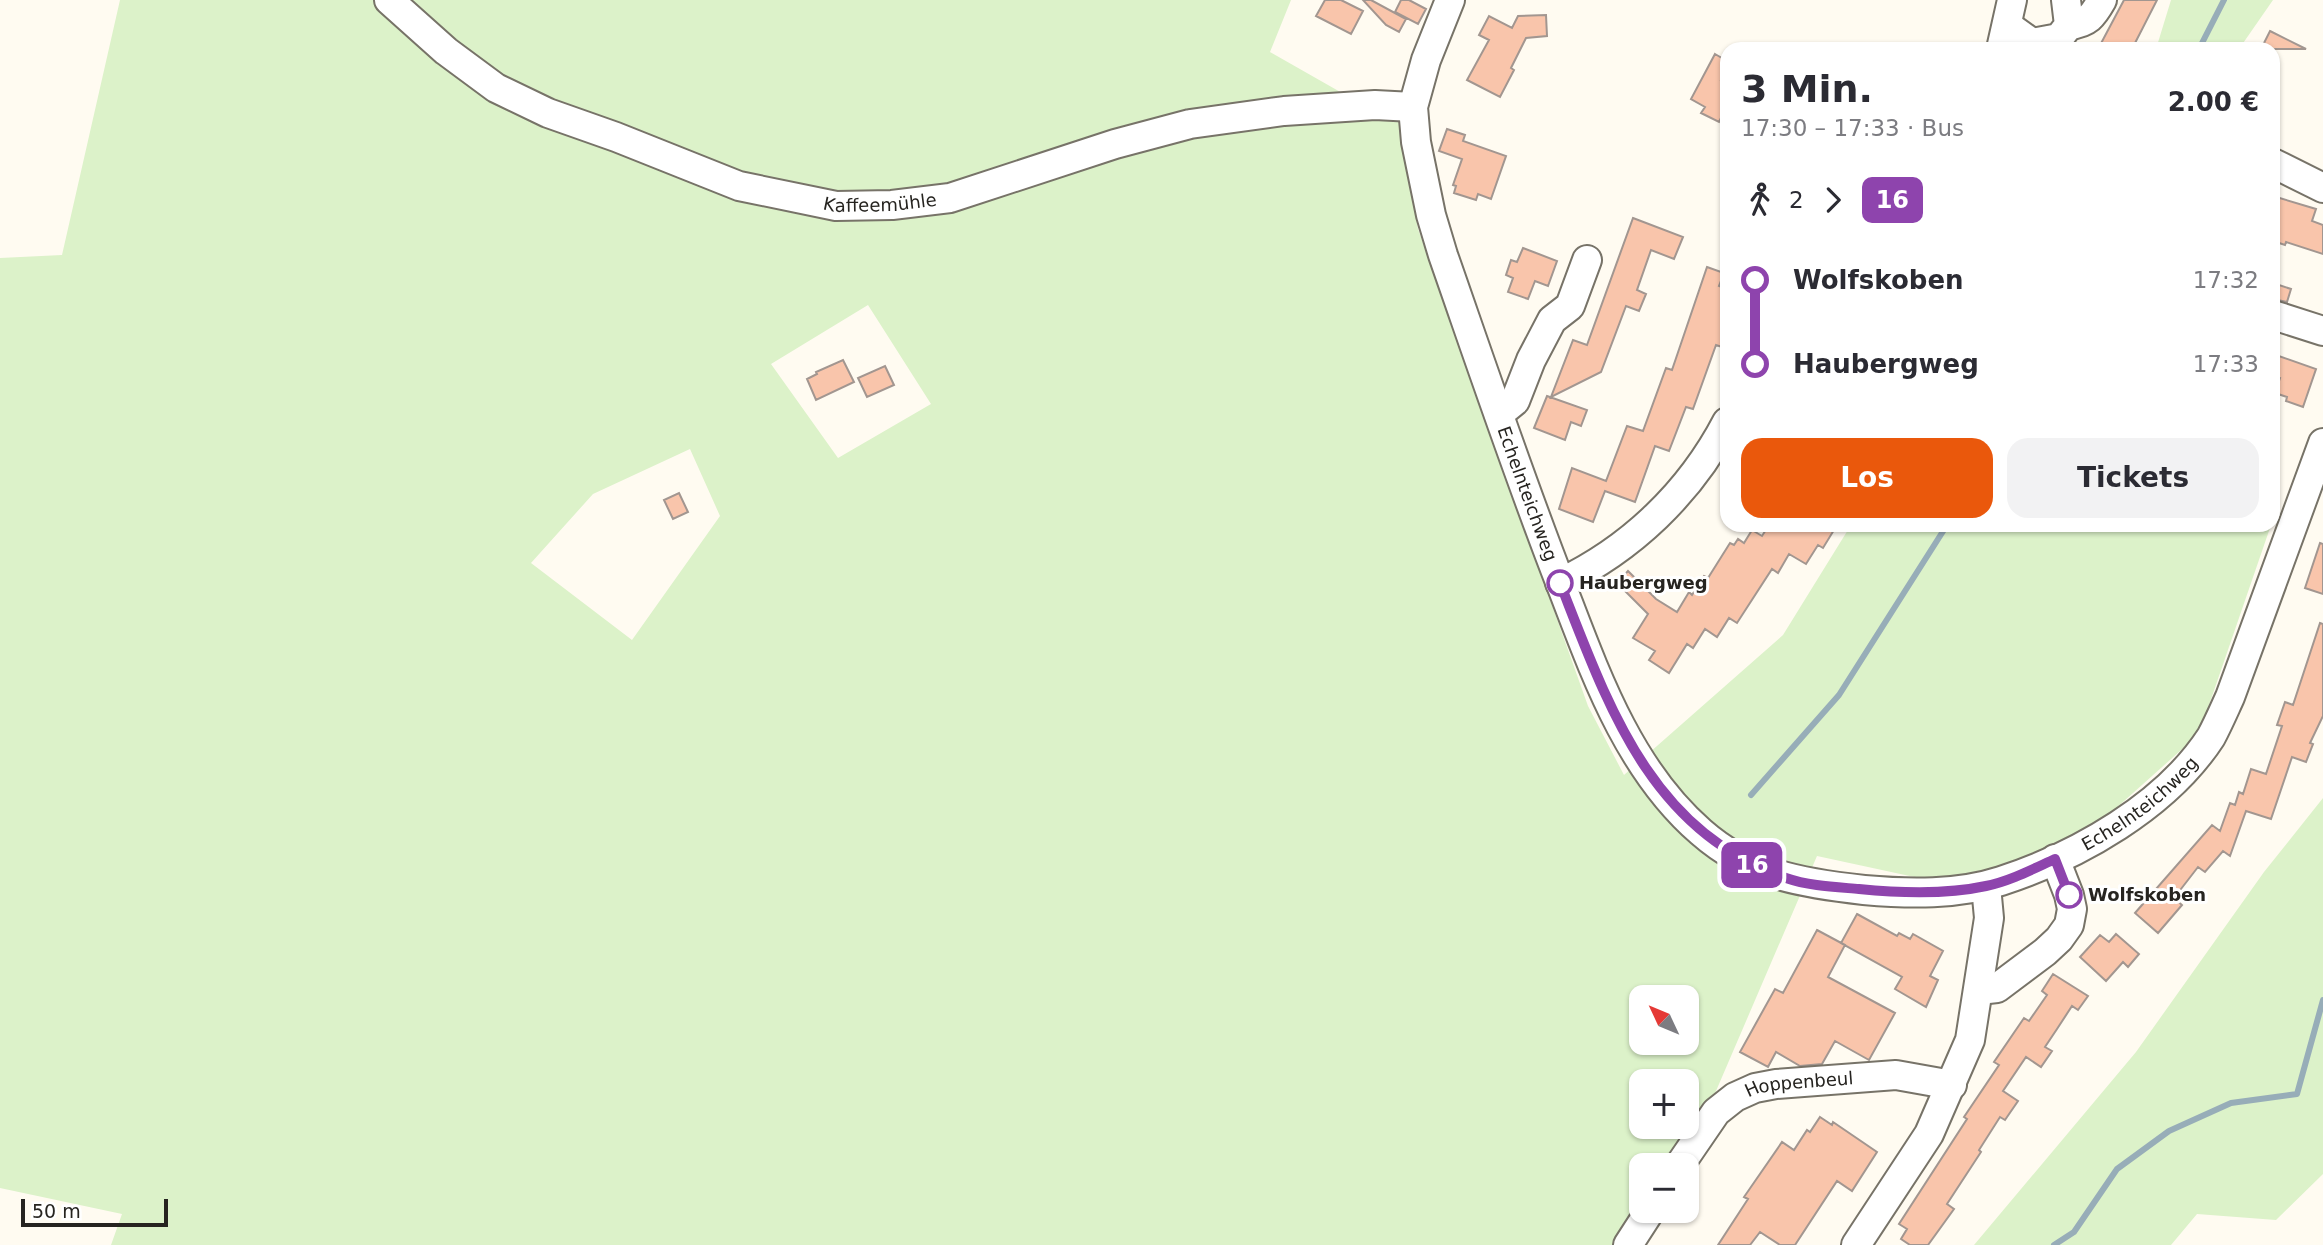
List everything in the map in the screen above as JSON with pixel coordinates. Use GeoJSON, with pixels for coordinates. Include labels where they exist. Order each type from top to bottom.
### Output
{"type":"FeatureCollection","features":[{"type":"Feature","properties":{"kind":"street","name":"Kaffeemühle"},"geometry":{"type":"LineString","coordinates":[[390,0],[446,51],[496,88],[527,103],[740,186],[836,206],[892,205],[950,198],[1115,144],[1191,124],[1284,111],[1375,105],[1413,107]]}},
{"type":"Feature","properties":{"kind":"street","name":"Echelnteichweg"},"geometry":{"type":"LineString","coordinates":[[1450,0],[1426,60],[1413,107],[1416,142],[1431,215],[1560,583],[1583,641],[1636,755],[1666,795],[1701,832],[1741,860],[1788,879],[1887,892],[1943,891],[1986,886],[2020,874],[2105,835],[2154,798],[2190,765],[2212,735],[2230,697],[2323,443]]}},
{"type":"Feature","properties":{"kind":"street"},"geometry":{"type":"LineString","coordinates":[[2037,42],[2059,38],[2067,12],[2083,23],[2094,13],[2102,0]]}},
{"type":"Feature","properties":{"kind":"street"},"geometry":{"type":"LineString","coordinates":[[2007,25],[2031,42]]}},
{"type":"Feature","properties":{"kind":"street"},"geometry":{"type":"LineString","coordinates":[[2280,166],[2323,188]]}},
{"type":"Feature","properties":{"kind":"street"},"geometry":{"type":"LineString","coordinates":[[1499,414],[1515,401],[1531,360],[1552,320],[1570,306],[1587,260]]}},
{"type":"Feature","properties":{"kind":"street"},"geometry":{"type":"LineString","coordinates":[[2280,317],[2323,331]]}},
{"type":"Feature","properties":{"kind":"street"},"geometry":{"type":"LineString","coordinates":[[1560,583],[1592,568],[1647,526],[1694,474],[1720,433]]}},
{"type":"Feature","properties":{"kind":"street"},"geometry":{"type":"LineString","coordinates":[[1979,990],[1997,988],[2045,952],[2069,925],[2072,909],[2055,859]]}},
{"type":"Feature","properties":{"kind":"street"},"geometry":{"type":"LineString","coordinates":[[1856,1245],[1929,1134],[1970,1040],[1989,918],[1986,886]]}},
{"type":"Feature","properties":{"kind":"street","name":"Hoppenbeul"},"geometry":{"type":"LineString","coordinates":[[1688,1153],[1716,1112],[1735,1097],[1755,1088],[1896,1075],[1952,1085]]}},
{"type":"Feature","properties":{"kind":"street"},"geometry":{"type":"LineString","coordinates":[[1628,1245],[1642,1223]]}},
{"type":"Feature","properties":{"kind":"green space"},"geometry":{"type":"Polygon","coordinates":[[[120,0],[1291,0],[1270,52],[1379,114],[1399,118],[1418,229],[1588,706],[1624,775],[1783,635],[1847,532],[2269,532],[2199,734],[2095,827],[1956,886],[1817,856],[1713,1098],[1699,1120],[1699,1069],[1629,1069],[1629,1139],[1687,1139],[1678,1153],[1629,1153],[1629,1223],[1632,1223],[1619,1245],[111,1245],[122,1214],[0,1188],[0,258],[62,255],[120,0]],[[868,305],[771,364],[838,458],[931,404],[868,305]],[[690,449],[593,494],[531,563],[632,640],[720,516],[690,449]]]}},
{"type":"Feature","properties":{"kind":"green space"},"geometry":{"type":"Polygon","coordinates":[[[2171,0],[2273,0],[2244,42],[2158,42],[2171,0]]]}},
{"type":"Feature","properties":{"kind":"green space"},"geometry":{"type":"Polygon","coordinates":[[[2323,798],[2323,1174],[2276,1220],[2197,1214],[2171,1245],[1974,1245],[2136,1052],[2264,872],[2323,798]]]}},
{"type":"Feature","properties":{"kind":"building"},"geometry":{"type":"Polygon","coordinates":[[[1325,0],[1341,0],[1363,11],[1351,34],[1316,16],[1325,0]]]}},
{"type":"Feature","properties":{"kind":"building"},"geometry":{"type":"Polygon","coordinates":[[[1363,0],[1371,0],[1406,19],[1399,32],[1386,25],[1363,0]]]}},
{"type":"Feature","properties":{"kind":"building"},"geometry":{"type":"Polygon","coordinates":[[[1401,0],[1409,0],[1426,9],[1418,24],[1395,12],[1401,0]]]}},
{"type":"Feature","properties":{"kind":"building"},"geometry":{"type":"Polygon","coordinates":[[[2124,0],[2157,0],[2136,42],[2102,42],[2124,0]]]}},
{"type":"Feature","properties":{"kind":"building"},"geometry":{"type":"Polygon","coordinates":[[[1546,15],[1547,36],[1526,38],[1500,97],[1467,80],[1489,40],[1479,35],[1489,16],[1512,28],[1518,16],[1546,15]]]}},
{"type":"Feature","properties":{"kind":"building"},"geometry":{"type":"Polygon","coordinates":[[[2270,31],[2306,49],[2280,49],[2280,42],[2264,42],[2270,31]]]}},
{"type":"Feature","properties":{"kind":"building"},"geometry":{"type":"Polygon","coordinates":[[[1715,54],[1720,57],[1719,122],[1701,113],[1705,107],[1691,99],[1715,54]]]}},
{"type":"Feature","properties":{"kind":"building"},"geometry":{"type":"Polygon","coordinates":[[[1447,129],[1465,135],[1463,141],[1506,156],[1491,199],[1478,194],[1476,200],[1454,193],[1456,186],[1453,185],[1462,159],[1439,151],[1447,129]]]}},
{"type":"Feature","properties":{"kind":"building"},"geometry":{"type":"Polygon","coordinates":[[[2280,198],[2316,209],[2312,221],[2323,225],[2323,254],[2286,242],[2285,245],[2280,243],[2280,198]]]}},
{"type":"Feature","properties":{"kind":"building"},"geometry":{"type":"Polygon","coordinates":[[[1633,218],[1683,237],[1674,259],[1651,250],[1637,290],[1646,294],[1639,311],[1626,306],[1601,372],[1551,397],[1573,340],[1587,345],[1633,218]]]}},
{"type":"Feature","properties":{"kind":"building"},"geometry":{"type":"Polygon","coordinates":[[[1523,248],[1557,261],[1548,286],[1535,281],[1528,299],[1508,292],[1513,278],[1506,275],[1511,260],[1517,262],[1523,248]]]}},
{"type":"Feature","properties":{"kind":"building"},"geometry":{"type":"Polygon","coordinates":[[[1707,267],[1720,272],[1720,346],[1716,345],[1693,409],[1686,407],[1669,451],[1655,446],[1635,502],[1605,491],[1593,522],[1559,509],[1572,468],[1606,481],[1627,426],[1643,431],[1666,368],[1672,370],[1707,267]]]}},
{"type":"Feature","properties":{"kind":"building"},"geometry":{"type":"Polygon","coordinates":[[[2280,285],[2291,289],[2287,302],[2280,300],[2280,285]]]}},
{"type":"Feature","properties":{"kind":"building"},"geometry":{"type":"Polygon","coordinates":[[[2280,356],[2316,369],[2303,407],[2286,401],[2287,397],[2280,395],[2280,356]]]}},
{"type":"Feature","properties":{"kind":"building"},"geometry":{"type":"Polygon","coordinates":[[[843,360],[854,382],[816,400],[807,379],[843,360]]]}},
{"type":"Feature","properties":{"kind":"building"},"geometry":{"type":"Polygon","coordinates":[[[885,366],[894,385],[867,397],[858,378],[885,366]]]}},
{"type":"Feature","properties":{"kind":"building"},"geometry":{"type":"Polygon","coordinates":[[[1547,396],[1587,410],[1581,426],[1571,422],[1565,440],[1534,428],[1547,396]]]}},
{"type":"Feature","properties":{"kind":"building"},"geometry":{"type":"Polygon","coordinates":[[[679,493],[688,512],[673,519],[664,500],[679,493]]]}},
{"type":"Feature","properties":{"kind":"building"},"geometry":{"type":"Polygon","coordinates":[[[1751,532],[1762,536],[1765,532],[1833,532],[1823,548],[1818,545],[1806,564],[1789,554],[1778,573],[1772,569],[1737,623],[1729,618],[1717,637],[1705,629],[1693,648],[1687,644],[1669,673],[1649,660],[1655,651],[1633,638],[1648,614],[1617,583],[1628,571],[1656,599],[1677,612],[1689,592],[1692,595],[1704,576],[1708,578],[1730,543],[1734,545],[1738,539],[1744,543],[1751,532]]]}},
{"type":"Feature","properties":{"kind":"building"},"geometry":{"type":"Polygon","coordinates":[[[2320,543],[2323,544],[2323,594],[2305,588],[2320,543]]]}},
{"type":"Feature","properties":{"kind":"building"},"geometry":{"type":"Polygon","coordinates":[[[2320,623],[2323,624],[2323,716],[2310,743],[2313,744],[2306,762],[2292,757],[2271,819],[2246,811],[2230,856],[2223,851],[2205,872],[2198,867],[2174,898],[2182,905],[2158,933],[2135,913],[2212,825],[2220,831],[2230,803],[2235,805],[2239,792],[2243,794],[2251,769],[2266,774],[2282,726],[2277,725],[2285,702],[2293,705],[2320,623]]]}},
{"type":"Feature","properties":{"kind":"building"},"geometry":{"type":"Polygon","coordinates":[[[1857,914],[1897,936],[1899,933],[1910,939],[1913,934],[1943,951],[1930,976],[1938,980],[1926,1007],[1895,989],[1902,977],[1841,943],[1857,914]]]}},
{"type":"Feature","properties":{"kind":"building"},"geometry":{"type":"Polygon","coordinates":[[[1817,930],[1845,945],[1828,977],[1895,1013],[1869,1060],[1835,1041],[1822,1064],[1800,1066],[1776,1052],[1768,1067],[1740,1052],[1775,989],[1783,993],[1817,930]]]}},
{"type":"Feature","properties":{"kind":"building"},"geometry":{"type":"Polygon","coordinates":[[[2116,934],[2139,954],[2128,967],[2123,962],[2106,981],[2080,957],[2100,935],[2109,942],[2116,934]]]}},
{"type":"Feature","properties":{"kind":"building"},"geometry":{"type":"Polygon","coordinates":[[[2053,974],[2088,996],[2078,1010],[2072,1006],[2045,1047],[2052,1051],[2041,1067],[2026,1057],[2003,1091],[2018,1101],[2005,1120],[2000,1117],[1947,1204],[1954,1209],[1928,1245],[1910,1245],[1901,1239],[1907,1229],[1899,1224],[1999,1065],[1994,1062],[2024,1018],[2029,1021],[2047,995],[2042,991],[2053,974]]]}},
{"type":"Feature","properties":{"kind":"building"},"geometry":{"type":"Polygon","coordinates":[[[1820,1117],[1832,1125],[1833,1122],[1877,1152],[1852,1191],[1837,1181],[1795,1245],[1780,1245],[1760,1232],[1750,1245],[1718,1245],[1748,1199],[1744,1197],[1782,1142],[1794,1150],[1807,1130],[1810,1132],[1820,1117]]]}},
{"type":"Feature","properties":{"kind":"waterway"},"geometry":{"type":"LineString","coordinates":[[2203,42],[2224,0]]}},
{"type":"Feature","properties":{"kind":"waterway"},"geometry":{"type":"LineString","coordinates":[[1751,795],[1839,695],[1943,532]]}},
{"type":"Feature","properties":{"kind":"waterway"},"geometry":{"type":"LineString","coordinates":[[2054,1245],[2074,1232],[2117,1169],[2169,1131],[2231,1103],[2297,1094],[2323,1000]]}},
{"type":"Feature","properties":{"kind":"bus line","name":"16"},"geometry":{"type":"LineString","coordinates":[[1560,583],[1583,641],[1636,755],[1666,795],[1701,832],[1741,860],[1788,879],[1887,892],[1943,891],[1986,886],[2055,859],[2069,895]]}},
{"type":"Feature","properties":{"kind":"place","name":"Haubergweg"},"geometry":{"type":"Point","coordinates":[1560,583]}},
{"type":"Feature","properties":{"kind":"place","name":"Wolfskoben"},"geometry":{"type":"Point","coordinates":[2069,895]}}]}
